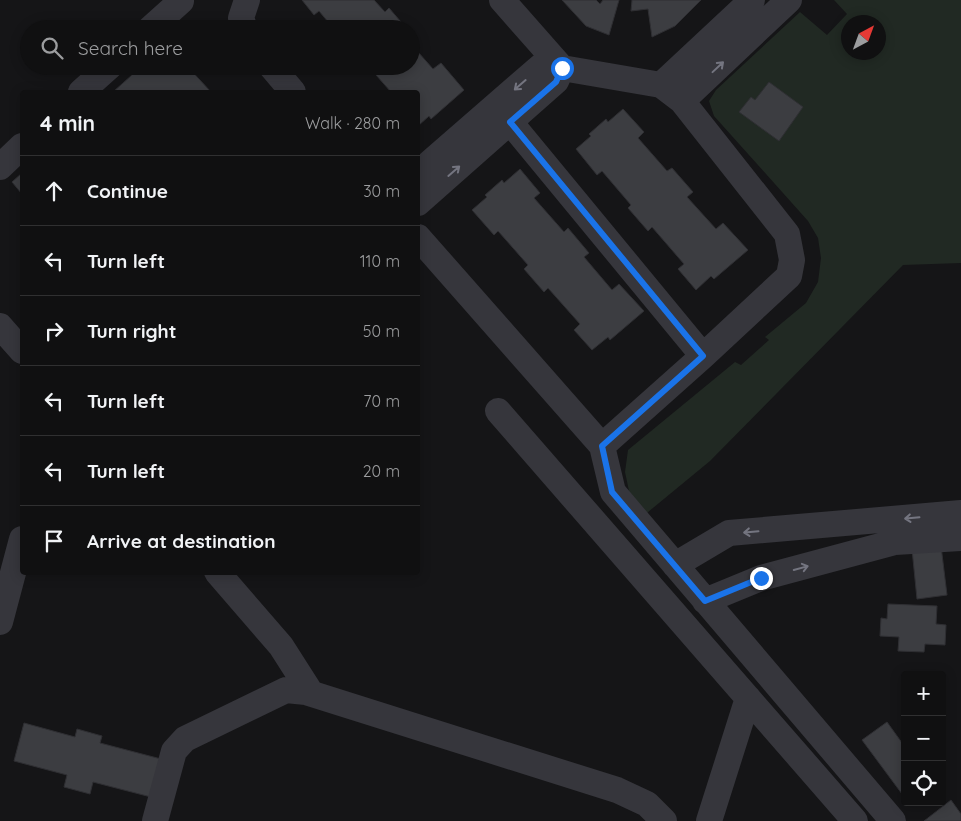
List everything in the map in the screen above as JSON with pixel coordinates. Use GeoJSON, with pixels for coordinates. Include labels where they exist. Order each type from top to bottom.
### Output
{"type":"FeatureCollection","features":[{"type":"Feature","properties":{"kind":"lane"},"geometry":{"type":"LineString","coordinates":[[159,20],[180,0]]}},
{"type":"Feature","properties":{"kind":"lane"},"geometry":{"type":"LineString","coordinates":[[242,20],[246,0]]}},
{"type":"Feature","properties":{"kind":"lane"},"geometry":{"type":"LineString","coordinates":[[502,0],[562,68]]}},
{"type":"Feature","properties":{"kind":"lane"},"geometry":{"type":"LineString","coordinates":[[661,85],[752,0]]}},
{"type":"Feature","properties":{"kind":"lane"},"geometry":{"type":"LineString","coordinates":[[682,101],[790,0]]}},
{"type":"Feature","properties":{"kind":"lane"},"geometry":{"type":"LineString","coordinates":[[420,171],[540,67],[562,68],[661,85],[682,101],[787,234],[792,260],[789,276],[602,446]]}},
{"type":"Feature","properties":{"kind":"lane"},"geometry":{"type":"LineString","coordinates":[[420,201],[556,82],[562,68]]}},
{"type":"Feature","properties":{"kind":"lane"},"geometry":{"type":"LineString","coordinates":[[83,90],[100,75]]}},
{"type":"Feature","properties":{"kind":"lane"},"geometry":{"type":"LineString","coordinates":[[279,75],[291,90]]}},
{"type":"Feature","properties":{"kind":"lane"},"geometry":{"type":"LineString","coordinates":[[510,122],[703,356]]}},
{"type":"Feature","properties":{"kind":"lane"},"geometry":{"type":"LineString","coordinates":[[0,167],[20,148]]}},
{"type":"Feature","properties":{"kind":"lane"},"geometry":{"type":"LineString","coordinates":[[420,239],[602,446],[612,492],[893,821]]}},
{"type":"Feature","properties":{"kind":"lane"},"geometry":{"type":"LineString","coordinates":[[0,326],[20,349]]}},
{"type":"Feature","properties":{"kind":"lane"},"geometry":{"type":"LineString","coordinates":[[498,411],[855,821]]}},
{"type":"Feature","properties":{"kind":"lane"},"geometry":{"type":"LineString","coordinates":[[675,565],[730,534],[961,513]]}},
{"type":"Feature","properties":{"kind":"lane"},"geometry":{"type":"LineString","coordinates":[[705,601],[761,578],[894,542],[961,538]]}},
{"type":"Feature","properties":{"kind":"lane"},"geometry":{"type":"LineString","coordinates":[[0,622],[20,547]]}},
{"type":"Feature","properties":{"kind":"lane"},"geometry":{"type":"LineString","coordinates":[[220,575],[281,646],[312,693]]}},
{"type":"Feature","properties":{"kind":"lane"},"geometry":{"type":"LineString","coordinates":[[155,821],[174,751],[185,739],[286,690],[312,693],[617,790],[647,804],[664,821]]}},
{"type":"Feature","properties":{"kind":"lane"},"geometry":{"type":"LineString","coordinates":[[709,821],[748,698]]}},
{"type":"Feature","properties":{"kind":"shaded area"},"geometry":{"type":"Polygon","coordinates":[[[834,0],[961,0],[961,263],[903,265],[710,461],[642,517],[632,505],[625,472],[628,450],[735,362],[741,365],[769,340],[765,337],[806,303],[818,282],[821,258],[818,238],[808,221],[714,116],[709,101],[716,90],[800,12],[827,35],[841,20],[841,60],[886,60],[886,15],[846,15],[834,0]]]}},
{"type":"Feature","properties":{"kind":"building"},"geometry":{"type":"Polygon","coordinates":[[[302,0],[374,0],[385,12],[389,8],[399,20],[326,20],[319,11],[314,15],[302,0]]]}},
{"type":"Feature","properties":{"kind":"building"},"geometry":{"type":"Polygon","coordinates":[[[562,0],[596,0],[600,4],[603,0],[619,0],[609,35],[586,26],[562,0]]]}},
{"type":"Feature","properties":{"kind":"building"},"geometry":{"type":"Polygon","coordinates":[[[632,0],[701,0],[675,26],[652,37],[648,9],[631,11],[632,0]]]}},
{"type":"Feature","properties":{"kind":"building"},"geometry":{"type":"Polygon","coordinates":[[[420,54],[433,69],[441,63],[464,90],[431,119],[429,116],[420,124],[420,90],[389,90],[376,75],[420,75],[420,54]]]}},
{"type":"Feature","properties":{"kind":"building"},"geometry":{"type":"Polygon","coordinates":[[[132,75],[195,75],[209,90],[115,90],[132,75]]]}},
{"type":"Feature","properties":{"kind":"building"},"geometry":{"type":"Polygon","coordinates":[[[769,82],[803,107],[779,141],[739,112],[751,97],[755,100],[769,82]]]}},
{"type":"Feature","properties":{"kind":"building"},"geometry":{"type":"Polygon","coordinates":[[[623,109],[644,132],[638,138],[667,171],[672,168],[693,192],[687,197],[716,229],[723,223],[748,250],[714,279],[711,276],[696,290],[678,269],[684,264],[652,227],[648,231],[628,208],[631,205],[602,171],[597,175],[576,149],[606,119],[608,122],[623,109]]]}},
{"type":"Feature","properties":{"kind":"building"},"geometry":{"type":"Polygon","coordinates":[[[520,169],[540,193],[534,198],[564,232],[568,228],[589,253],[584,257],[612,290],[619,284],[644,311],[610,340],[608,337],[592,350],[574,330],[580,324],[548,288],[544,292],[524,269],[528,265],[498,231],[494,235],[472,210],[502,180],[504,183],[520,169]]]}},
{"type":"Feature","properties":{"kind":"building"},"geometry":{"type":"Polygon","coordinates":[[[20,175],[20,192],[12,182],[20,175]]]}},
{"type":"Feature","properties":{"kind":"building"},"geometry":{"type":"Polygon","coordinates":[[[941,546],[947,595],[917,599],[912,549],[941,546]]]}},
{"type":"Feature","properties":{"kind":"building"},"geometry":{"type":"Polygon","coordinates":[[[888,604],[937,606],[936,624],[946,625],[945,645],[925,644],[924,652],[898,651],[899,637],[880,636],[881,618],[887,619],[888,604]]]}},
{"type":"Feature","properties":{"kind":"building"},"geometry":{"type":"Polygon","coordinates":[[[887,722],[901,741],[901,793],[862,740],[887,722]]]}},
{"type":"Feature","properties":{"kind":"building"},"geometry":{"type":"Polygon","coordinates":[[[24,723],[75,737],[77,729],[102,736],[100,743],[161,759],[151,797],[93,782],[90,794],[64,787],[67,775],[14,761],[24,723]]]}},
{"type":"Feature","properties":{"kind":"building"},"geometry":{"type":"Polygon","coordinates":[[[951,800],[961,814],[961,821],[924,821],[943,806],[946,806],[951,800]]]}},
{"type":"Feature","properties":{"kind":"route"},"geometry":{"type":"LineString","coordinates":[[562,68],[556,82],[510,122],[703,356],[602,446],[612,492],[705,601],[761,578]]}}]}
